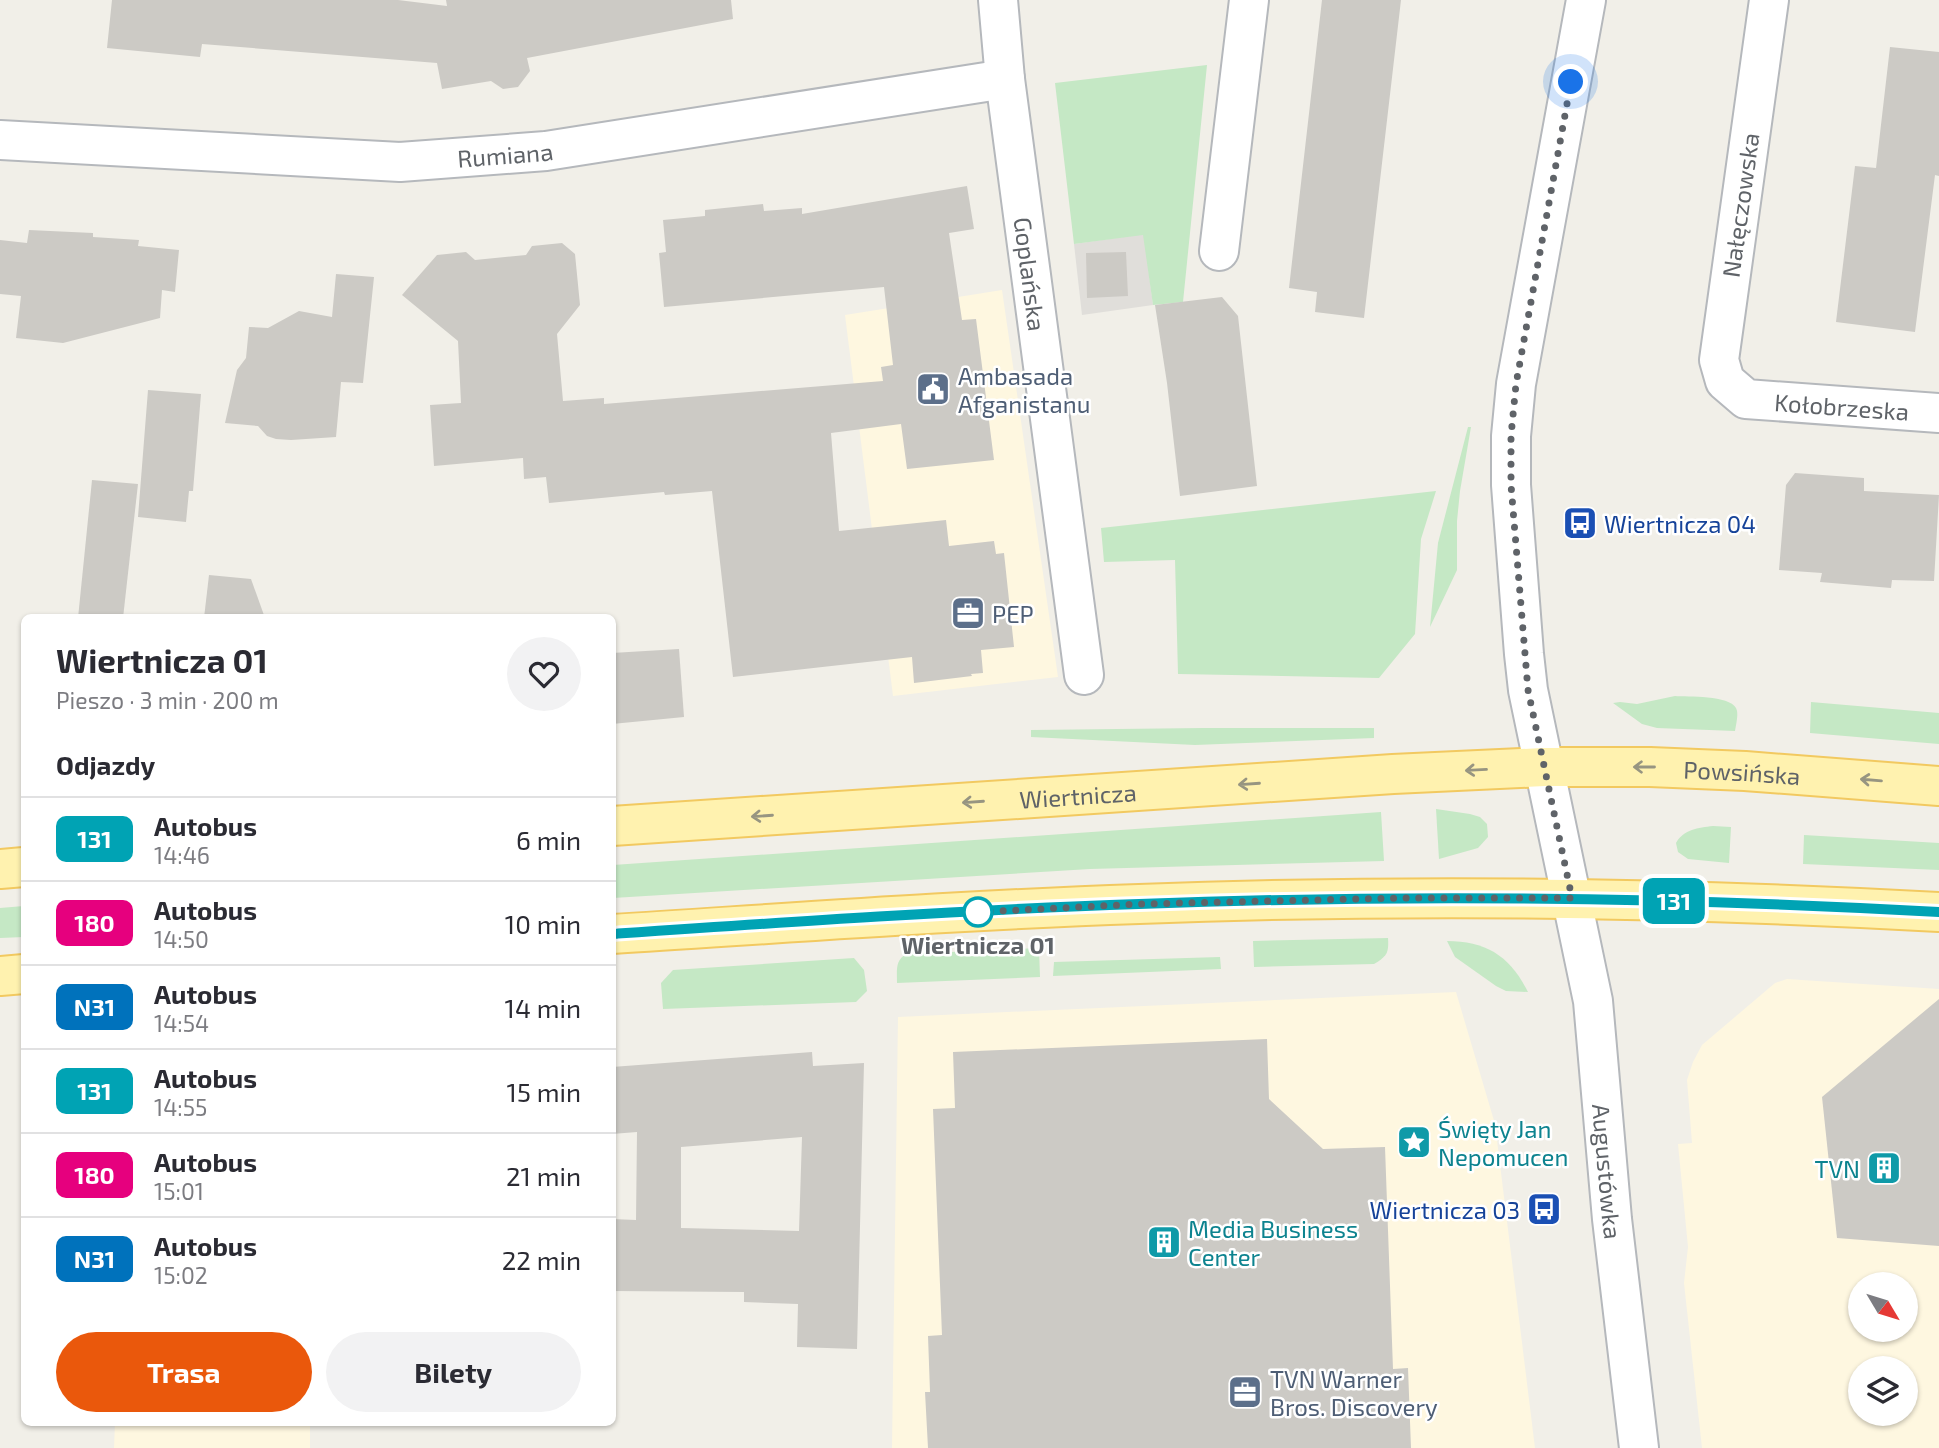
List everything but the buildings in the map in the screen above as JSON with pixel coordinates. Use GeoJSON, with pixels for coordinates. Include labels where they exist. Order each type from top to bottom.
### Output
{"type":"FeatureCollection","features":[{"type":"Feature","properties":{"kind":"main road","name":"Powsińska"},"geometry":{"type":"LineString","coordinates":[[1544,767],[1650,767],[1745,771],[1939,786]]}},
{"type":"Feature","properties":{"kind":"main road","name":"Wiertnicza"},"geometry":{"type":"LineString","coordinates":[[616,827],[1392,774],[1544,767]]}},
{"type":"Feature","properties":{"kind":"main road"},"geometry":{"type":"LineString","coordinates":[[0,869],[21,867]]}},
{"type":"Feature","properties":{"kind":"main road"},"geometry":{"type":"LineString","coordinates":[[616,934],[880,916],[1140,904],[1401,898],[1572,898],[1778,903],[1939,912]]}},
{"type":"Feature","properties":{"kind":"main road"},"geometry":{"type":"LineString","coordinates":[[0,976],[21,974]]}},
{"type":"Feature","properties":{"kind":"street","name":"Goplańska"},"geometry":{"type":"LineString","coordinates":[[998,0],[1005,79],[1084,675]]}},
{"type":"Feature","properties":{"kind":"street"},"geometry":{"type":"LineString","coordinates":[[1219,251],[1249,0]]}},
{"type":"Feature","properties":{"kind":"street"},"geometry":{"type":"LineString","coordinates":[[1544,767],[1528,690],[1524,654],[1511,485],[1511,436],[1516,384],[1586,0]]}},
{"type":"Feature","properties":{"kind":"street","name":"Nałęczowska"},"geometry":{"type":"LineString","coordinates":[[1746,399],[1725,381],[1719,360],[1769,0]]}},
{"type":"Feature","properties":{"kind":"street","name":"Rumiana"},"geometry":{"type":"LineString","coordinates":[[0,140],[400,162],[546,151],[1005,79]]}},
{"type":"Feature","properties":{"kind":"street","name":"Kołobrzeska"},"geometry":{"type":"LineString","coordinates":[[1746,399],[1939,413]]}},
{"type":"Feature","properties":{"kind":"street","name":"Augustówka"},"geometry":{"type":"LineString","coordinates":[[1544,767],[1593,1001],[1612,1219],[1639,1448]]}},
{"type":"Feature","properties":{"kind":"shaded area"},"geometry":{"type":"Polygon","coordinates":[[[1144,234],[1153,305],[1082,315],[1074,244],[1144,234]]]}},
{"type":"Feature","properties":{"kind":"shaded area"},"geometry":{"type":"Polygon","coordinates":[[[1002,290],[1058,677],[893,696],[845,315],[1002,290]]]}},
{"type":"Feature","properties":{"kind":"shaded area"},"geometry":{"type":"Polygon","coordinates":[[[1787,979],[1939,989],[1939,1448],[1702,1448],[1684,1283],[1688,1247],[1678,1144],[1692,1143],[1687,1080],[1702,1045],[1775,983],[1787,979]]]}},
{"type":"Feature","properties":{"kind":"shaded area","name":"Media Business Center"},"geometry":{"type":"Polygon","coordinates":[[[1456,992],[1495,1124],[1535,1448],[892,1448],[898,1017],[1456,992]]]}},
{"type":"Feature","properties":{"kind":"shaded area"},"geometry":{"type":"Polygon","coordinates":[[[115,1426],[310,1426],[310,1448],[114,1448],[115,1426]]]}},
{"type":"Feature","properties":{"kind":"green space"},"geometry":{"type":"Polygon","coordinates":[[[1207,65],[1183,302],[1153,305],[1143,235],[1074,244],[1055,83],[1207,65]]]}},
{"type":"Feature","properties":{"kind":"green space"},"geometry":{"type":"Polygon","coordinates":[[[1468,427],[1471,427],[1457,521],[1457,570],[1430,627],[1438,543],[1468,427]]]}},
{"type":"Feature","properties":{"kind":"green space"},"geometry":{"type":"Polygon","coordinates":[[[1436,491],[1421,539],[1415,634],[1379,678],[1178,674],[1175,560],[1104,562],[1101,528],[1436,491]]]}},
{"type":"Feature","properties":{"kind":"green space"},"geometry":{"type":"Polygon","coordinates":[[[1675,696],[1717,699],[1732,704],[1737,713],[1735,731],[1657,728],[1642,724],[1613,703],[1637,704],[1675,696]]]}},
{"type":"Feature","properties":{"kind":"green space"},"geometry":{"type":"Polygon","coordinates":[[[1811,702],[1939,713],[1939,744],[1810,733],[1811,702]]]}},
{"type":"Feature","properties":{"kind":"green space"},"geometry":{"type":"Polygon","coordinates":[[[1374,728],[1374,738],[1195,745],[1031,737],[1031,730],[1374,728]]]}},
{"type":"Feature","properties":{"kind":"green space"},"geometry":{"type":"Polygon","coordinates":[[[1436,809],[1480,817],[1487,824],[1488,837],[1478,848],[1439,859],[1436,809]]]}},
{"type":"Feature","properties":{"kind":"green space"},"geometry":{"type":"Polygon","coordinates":[[[1381,812],[1384,861],[1090,869],[616,898],[616,865],[1381,812]]]}},
{"type":"Feature","properties":{"kind":"green space"},"geometry":{"type":"Polygon","coordinates":[[[1713,826],[1731,827],[1729,863],[1688,859],[1678,852],[1676,843],[1683,835],[1692,830],[1713,826]]]}},
{"type":"Feature","properties":{"kind":"green space"},"geometry":{"type":"Polygon","coordinates":[[[1804,835],[1939,843],[1939,870],[1803,864],[1804,835]]]}},
{"type":"Feature","properties":{"kind":"green space"},"geometry":{"type":"Polygon","coordinates":[[[21,906],[21,937],[0,938],[0,908],[21,906]]]}},
{"type":"Feature","properties":{"kind":"green space"},"geometry":{"type":"Polygon","coordinates":[[[1388,938],[1386,954],[1374,964],[1254,967],[1253,941],[1388,938]]]}},
{"type":"Feature","properties":{"kind":"green space"},"geometry":{"type":"Polygon","coordinates":[[[1447,941],[1474,944],[1495,953],[1513,969],[1528,992],[1506,991],[1496,986],[1455,957],[1447,941]]]}},
{"type":"Feature","properties":{"kind":"green space"},"geometry":{"type":"Polygon","coordinates":[[[1039,948],[1040,977],[897,983],[898,963],[906,954],[1039,948]]]}},
{"type":"Feature","properties":{"kind":"green space"},"geometry":{"type":"Polygon","coordinates":[[[1220,957],[1221,969],[1053,976],[1054,962],[1220,957]]]}},
{"type":"Feature","properties":{"kind":"green space"},"geometry":{"type":"Polygon","coordinates":[[[854,958],[864,970],[867,991],[856,1002],[663,1009],[661,983],[673,970],[854,958]]]}},
{"type":"Feature","properties":{"kind":"bus line","name":"131"},"geometry":{"type":"LineString","coordinates":[[616,934],[880,916],[1140,904],[1401,898],[1572,898],[1778,903],[1939,912]]}},
{"type":"Feature","properties":{"kind":"place","name":"Ambasada Afganistanu"},"geometry":{"type":"Point","coordinates":[933,389]}},
{"type":"Feature","properties":{"kind":"place","name":"Wiertnicza 04"},"geometry":{"type":"Point","coordinates":[1580,523]}},
{"type":"Feature","properties":{"kind":"place","name":"PEP"},"geometry":{"type":"Point","coordinates":[968,613]}},
{"type":"Feature","properties":{"kind":"place","name":"Wiertnicza 01"},"geometry":{"type":"Point","coordinates":[978,912]}},
{"type":"Feature","properties":{"kind":"place","name":"Święty Jan Nepomucen"},"geometry":{"type":"Point","coordinates":[1414,1142]}},
{"type":"Feature","properties":{"kind":"place","name":"TVN"},"geometry":{"type":"Point","coordinates":[1884,1168]}},
{"type":"Feature","properties":{"kind":"place","name":"Wiertnicza 03"},"geometry":{"type":"Point","coordinates":[1544,1209]}},
{"type":"Feature","properties":{"kind":"place","name":"Media Business Center"},"geometry":{"type":"Point","coordinates":[1164,1242]}},
{"type":"Feature","properties":{"kind":"place","name":"TVN Warner Bros. Discovery"},"geometry":{"type":"Point","coordinates":[1245,1392]}},
{"type":"Feature","properties":{"kind":"route"},"geometry":{"type":"LineString","coordinates":[[978,912],[1140,904],[1401,898],[1572,898],[1528,690],[1511,485],[1511,436],[1516,384],[1571,82]]}}]}
